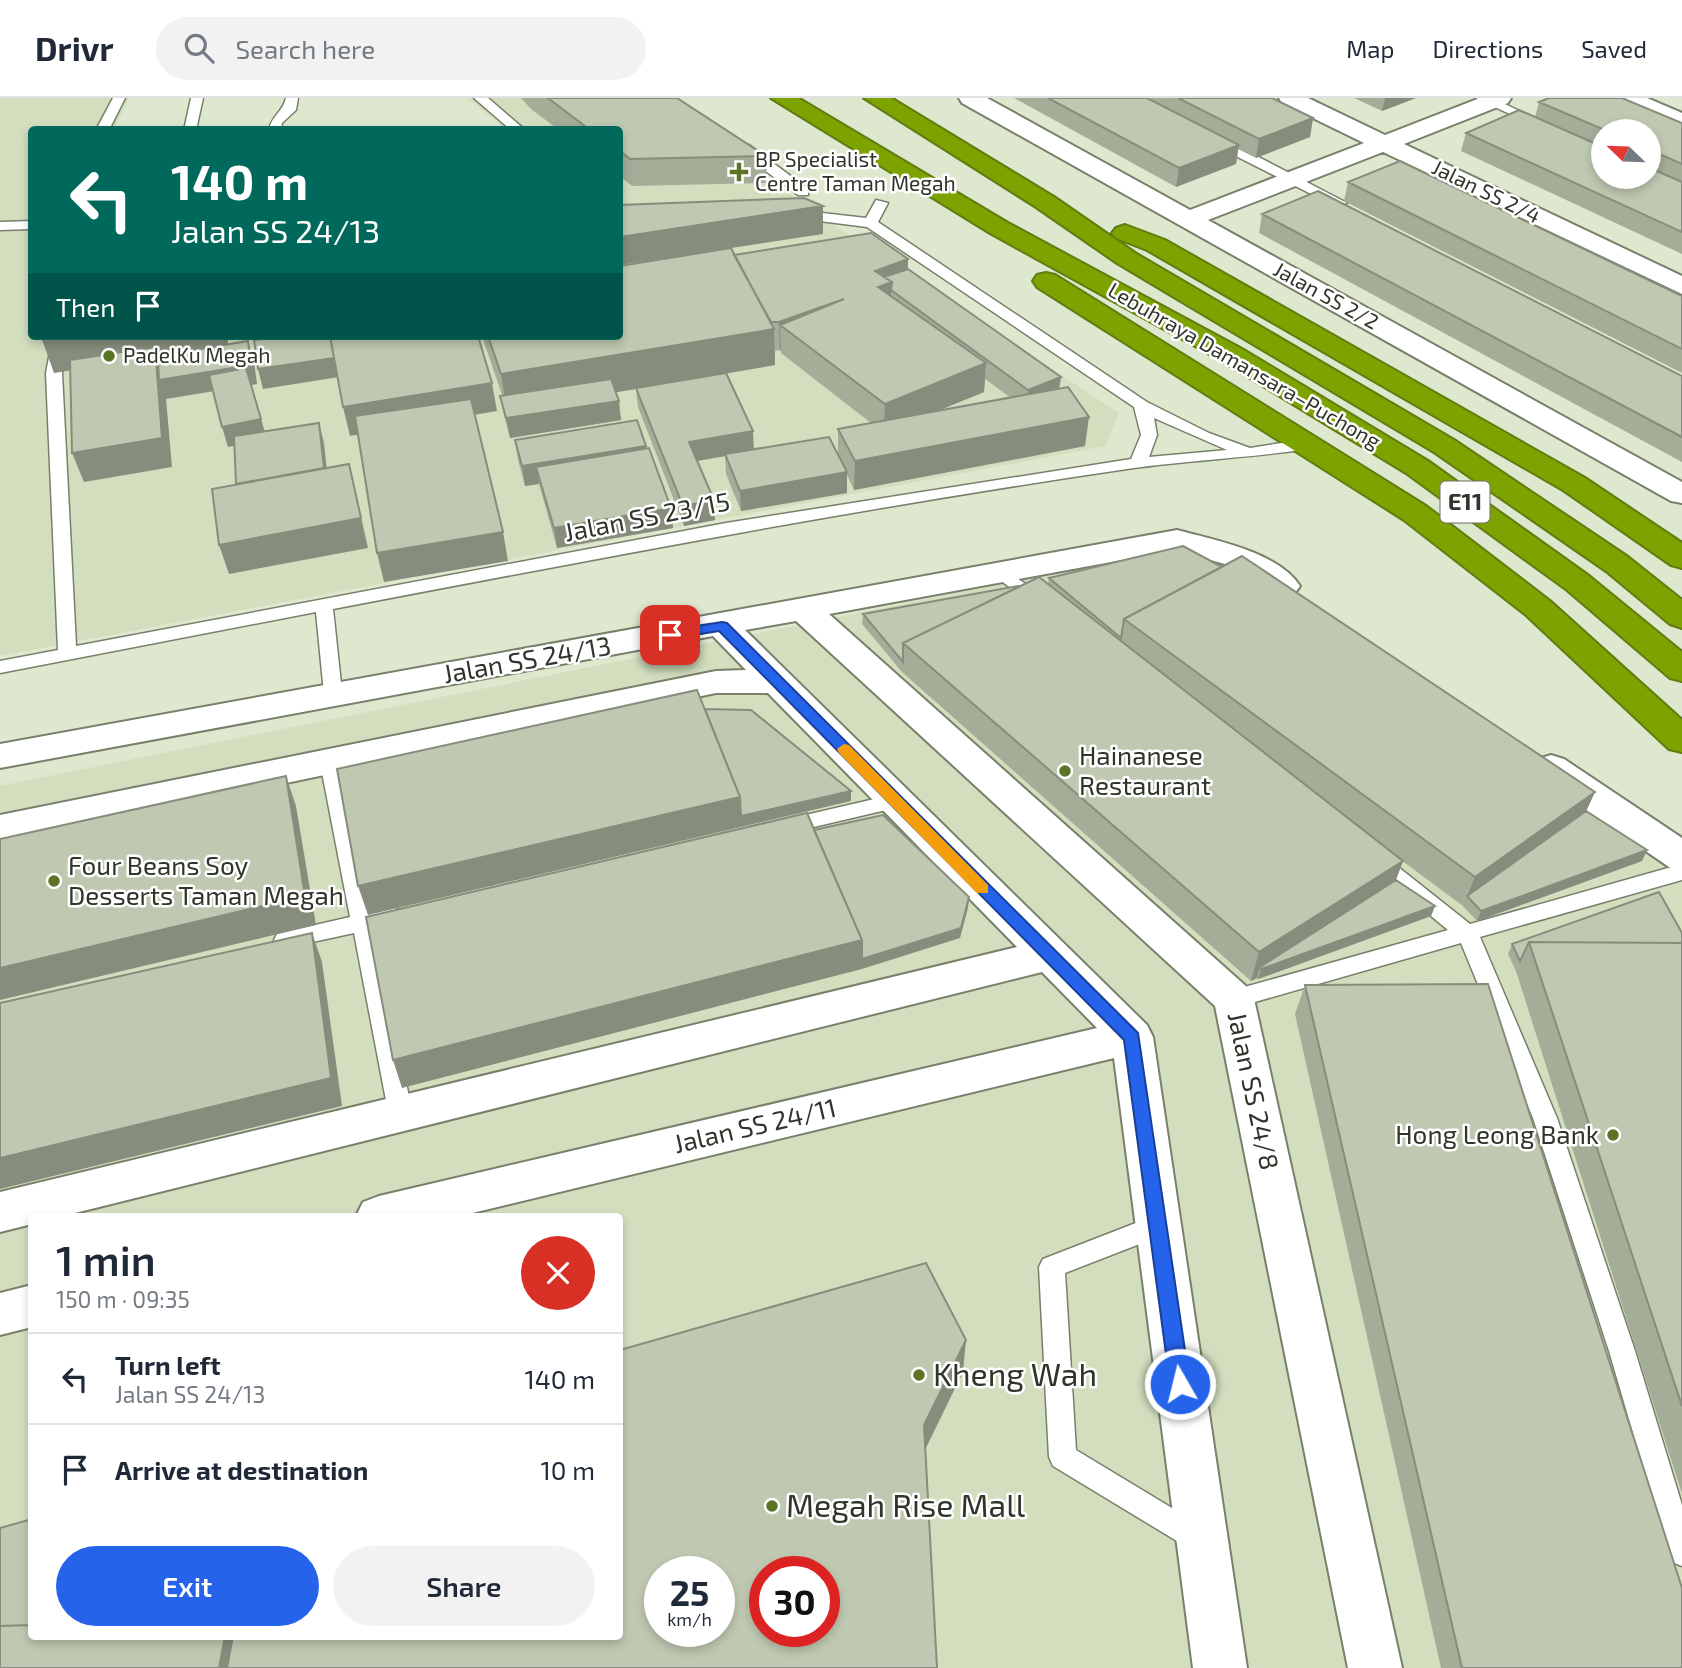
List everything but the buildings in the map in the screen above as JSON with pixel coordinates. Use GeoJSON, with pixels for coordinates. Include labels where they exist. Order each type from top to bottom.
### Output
{"type":"FeatureCollection","features":[{"type":"Feature","properties":{"kind":"highway","name":"Lebuhraya Damansara–Puchong"},"geometry":{"type":"LineString","coordinates":[[782,98],[999,228],[1232,355],[1417,467],[1578,583],[1682,670]]}},
{"type":"Feature","properties":{"kind":"highway","name":"Lebuhraya Damansara–Puchong"},"geometry":{"type":"LineString","coordinates":[[875,98],[1045,202],[1126,258],[1444,446],[1617,564],[1682,617]]}},
{"type":"Feature","properties":{"kind":"highway"},"geometry":{"type":"LineString","coordinates":[[1045,202],[1156,245],[1574,484],[1682,558]]}},
{"type":"Feature","properties":{"kind":"highway"},"geometry":{"type":"LineString","coordinates":[[999,228],[1016,254],[1043,279],[1415,513],[1538,608],[1682,740]]}},
{"type":"Feature","properties":{"kind":"street","name":"Jalan SS 2/2"},"geometry":{"type":"LineString","coordinates":[[970,98],[1680,490]]}},
{"type":"Feature","properties":{"kind":"street","name":"Jalan SS 2/4"},"geometry":{"type":"LineString","coordinates":[[1290,98],[1682,286]]}},
{"type":"Feature","properties":{"kind":"street"},"geometry":{"type":"LineString","coordinates":[[1628,98],[1682,121]]}},
{"type":"Feature","properties":{"kind":"street"},"geometry":{"type":"LineString","coordinates":[[1188,219],[1491,99]]}},
{"type":"Feature","properties":{"kind":"street","name":"Jalan SS 24/13"},"geometry":{"type":"LineString","coordinates":[[0,757],[333,693],[722,626],[1177,540],[1246,560],[1315,607]]}},
{"type":"Feature","properties":{"kind":"street"},"geometry":{"type":"LineString","coordinates":[[777,681],[778,659],[784,640],[804,610]]}},
{"type":"Feature","properties":{"kind":"street","name":"Jalan SS 24/8"},"geometry":{"type":"LineString","coordinates":[[804,610],[1234,999],[1375,1668]]}},
{"type":"Feature","properties":{"kind":"street"},"geometry":{"type":"LineString","coordinates":[[722,626],[1047,955],[1132,1037],[1220,1668]]}},
{"type":"Feature","properties":{"kind":"street"},"geometry":{"type":"LineString","coordinates":[[0,829],[716,681],[777,681]]}},
{"type":"Feature","properties":{"kind":"street"},"geometry":{"type":"LineString","coordinates":[[1521,748],[1682,857]]}},
{"type":"Feature","properties":{"kind":"street"},"geometry":{"type":"LineString","coordinates":[[0,1212],[401,1116],[1047,955]]}},
{"type":"Feature","properties":{"kind":"street","name":"Jalan SS 24/11"},"geometry":{"type":"LineString","coordinates":[[392,1213],[1132,1037]]}},
{"type":"Feature","properties":{"kind":"street"},"geometry":{"type":"LineString","coordinates":[[0,1314],[28,1307]]}},
{"type":"Feature","properties":{"kind":"lane"},"geometry":{"type":"LineString","coordinates":[[104,126],[119,98]]}},
{"type":"Feature","properties":{"kind":"lane"},"geometry":{"type":"LineString","coordinates":[[191,126],[197,98]]}},
{"type":"Feature","properties":{"kind":"lane"},"geometry":{"type":"LineString","coordinates":[[275,126],[276,121],[290,110],[292,98]]}},
{"type":"Feature","properties":{"kind":"lane"},"geometry":{"type":"LineString","coordinates":[[480,98],[514,126]]}},
{"type":"Feature","properties":{"kind":"lane"},"geometry":{"type":"LineString","coordinates":[[1491,99],[1553,130]]}},
{"type":"Feature","properties":{"kind":"lane"},"geometry":{"type":"LineString","coordinates":[[1194,129],[1353,210]]}},
{"type":"Feature","properties":{"kind":"lane"},"geometry":{"type":"LineString","coordinates":[[730,138],[803,192]]}},
{"type":"Feature","properties":{"kind":"lane"},"geometry":{"type":"LineString","coordinates":[[871,223],[881,203]]}},
{"type":"Feature","properties":{"kind":"lane"},"geometry":{"type":"LineString","coordinates":[[776,211],[871,223],[1141,405],[1203,436],[1250,453]]}},
{"type":"Feature","properties":{"kind":"lane"},"geometry":{"type":"LineString","coordinates":[[0,226],[28,225]]}},
{"type":"Feature","properties":{"kind":"lane"},"geometry":{"type":"LineString","coordinates":[[59,340],[54,373],[67,654]]}},
{"type":"Feature","properties":{"kind":"lane"},"geometry":{"type":"LineString","coordinates":[[1137,463],[1150,440],[1150,426],[1141,405]]}},
{"type":"Feature","properties":{"kind":"lane","name":"Jalan SS 23/15"},"geometry":{"type":"LineString","coordinates":[[0,667],[726,528],[1137,463],[1250,453],[1307,444]]}},
{"type":"Feature","properties":{"kind":"lane"},"geometry":{"type":"LineString","coordinates":[[1002,573],[1056,613]]}},
{"type":"Feature","properties":{"kind":"lane"},"geometry":{"type":"LineString","coordinates":[[324,605],[333,693]]}},
{"type":"Feature","properties":{"kind":"lane"},"geometry":{"type":"LineString","coordinates":[[330,762],[401,1116]]}},
{"type":"Feature","properties":{"kind":"lane"},"geometry":{"type":"LineString","coordinates":[[763,832],[896,801]]}},
{"type":"Feature","properties":{"kind":"lane"},"geometry":{"type":"LineString","coordinates":[[1359,847],[1468,934],[1545,1118],[1622,1351],[1682,1552]]}},
{"type":"Feature","properties":{"kind":"lane"},"geometry":{"type":"LineString","coordinates":[[1234,999],[1682,872]]}},
{"type":"Feature","properties":{"kind":"lane"},"geometry":{"type":"LineString","coordinates":[[268,944],[416,911]]}},
{"type":"Feature","properties":{"kind":"lane"},"geometry":{"type":"LineString","coordinates":[[1159,1225],[1052,1267],[1063,1457],[1201,1542]]}},
{"type":"Feature","properties":{"kind":"shaded area"},"geometry":{"type":"Polygon","coordinates":[[[0,98],[129,98],[115,126],[28,126],[28,340],[623,340],[623,126],[501,126],[467,98],[655,98],[829,222],[1119,413],[1105,446],[0,656],[0,98]]]}},
{"type":"Feature","properties":{"kind":"shaded area"},"geometry":{"type":"Polygon","coordinates":[[[1170,550],[1206,557],[1677,872],[1682,882],[1682,1668],[0,1668],[0,786],[1170,550]]]}},
{"type":"Feature","properties":{"kind":"slow traffic"},"geometry":{"type":"LineString","coordinates":[[844,749],[982,889]]}},
{"type":"Feature","properties":{"kind":"place","name":"BP Specialist Centre Taman Megah"},"geometry":{"type":"Point","coordinates":[739,172]}},
{"type":"Feature","properties":{"kind":"place","name":"PadelKu Megah"},"geometry":{"type":"Point","coordinates":[109,356]}},
{"type":"Feature","properties":{"kind":"place","name":"Hainanese Restaurant"},"geometry":{"type":"Point","coordinates":[1065,771]}},
{"type":"Feature","properties":{"kind":"place","name":"Four Beans Soy Desserts Taman Megah"},"geometry":{"type":"Point","coordinates":[54,881]}},
{"type":"Feature","properties":{"kind":"place","name":"Hong Leong Bank"},"geometry":{"type":"Point","coordinates":[1613,1135]}},
{"type":"Feature","properties":{"kind":"place","name":"Kheng Wah"},"geometry":{"type":"Point","coordinates":[919,1375]}},
{"type":"Feature","properties":{"kind":"place","name":"Megah Rise Mall"},"geometry":{"type":"Point","coordinates":[772,1506]}},
{"type":"Feature","properties":{"kind":"route"},"geometry":{"type":"LineString","coordinates":[[670,635],[722,626],[1047,955],[1132,1037],[1180,1384]]}}]}
